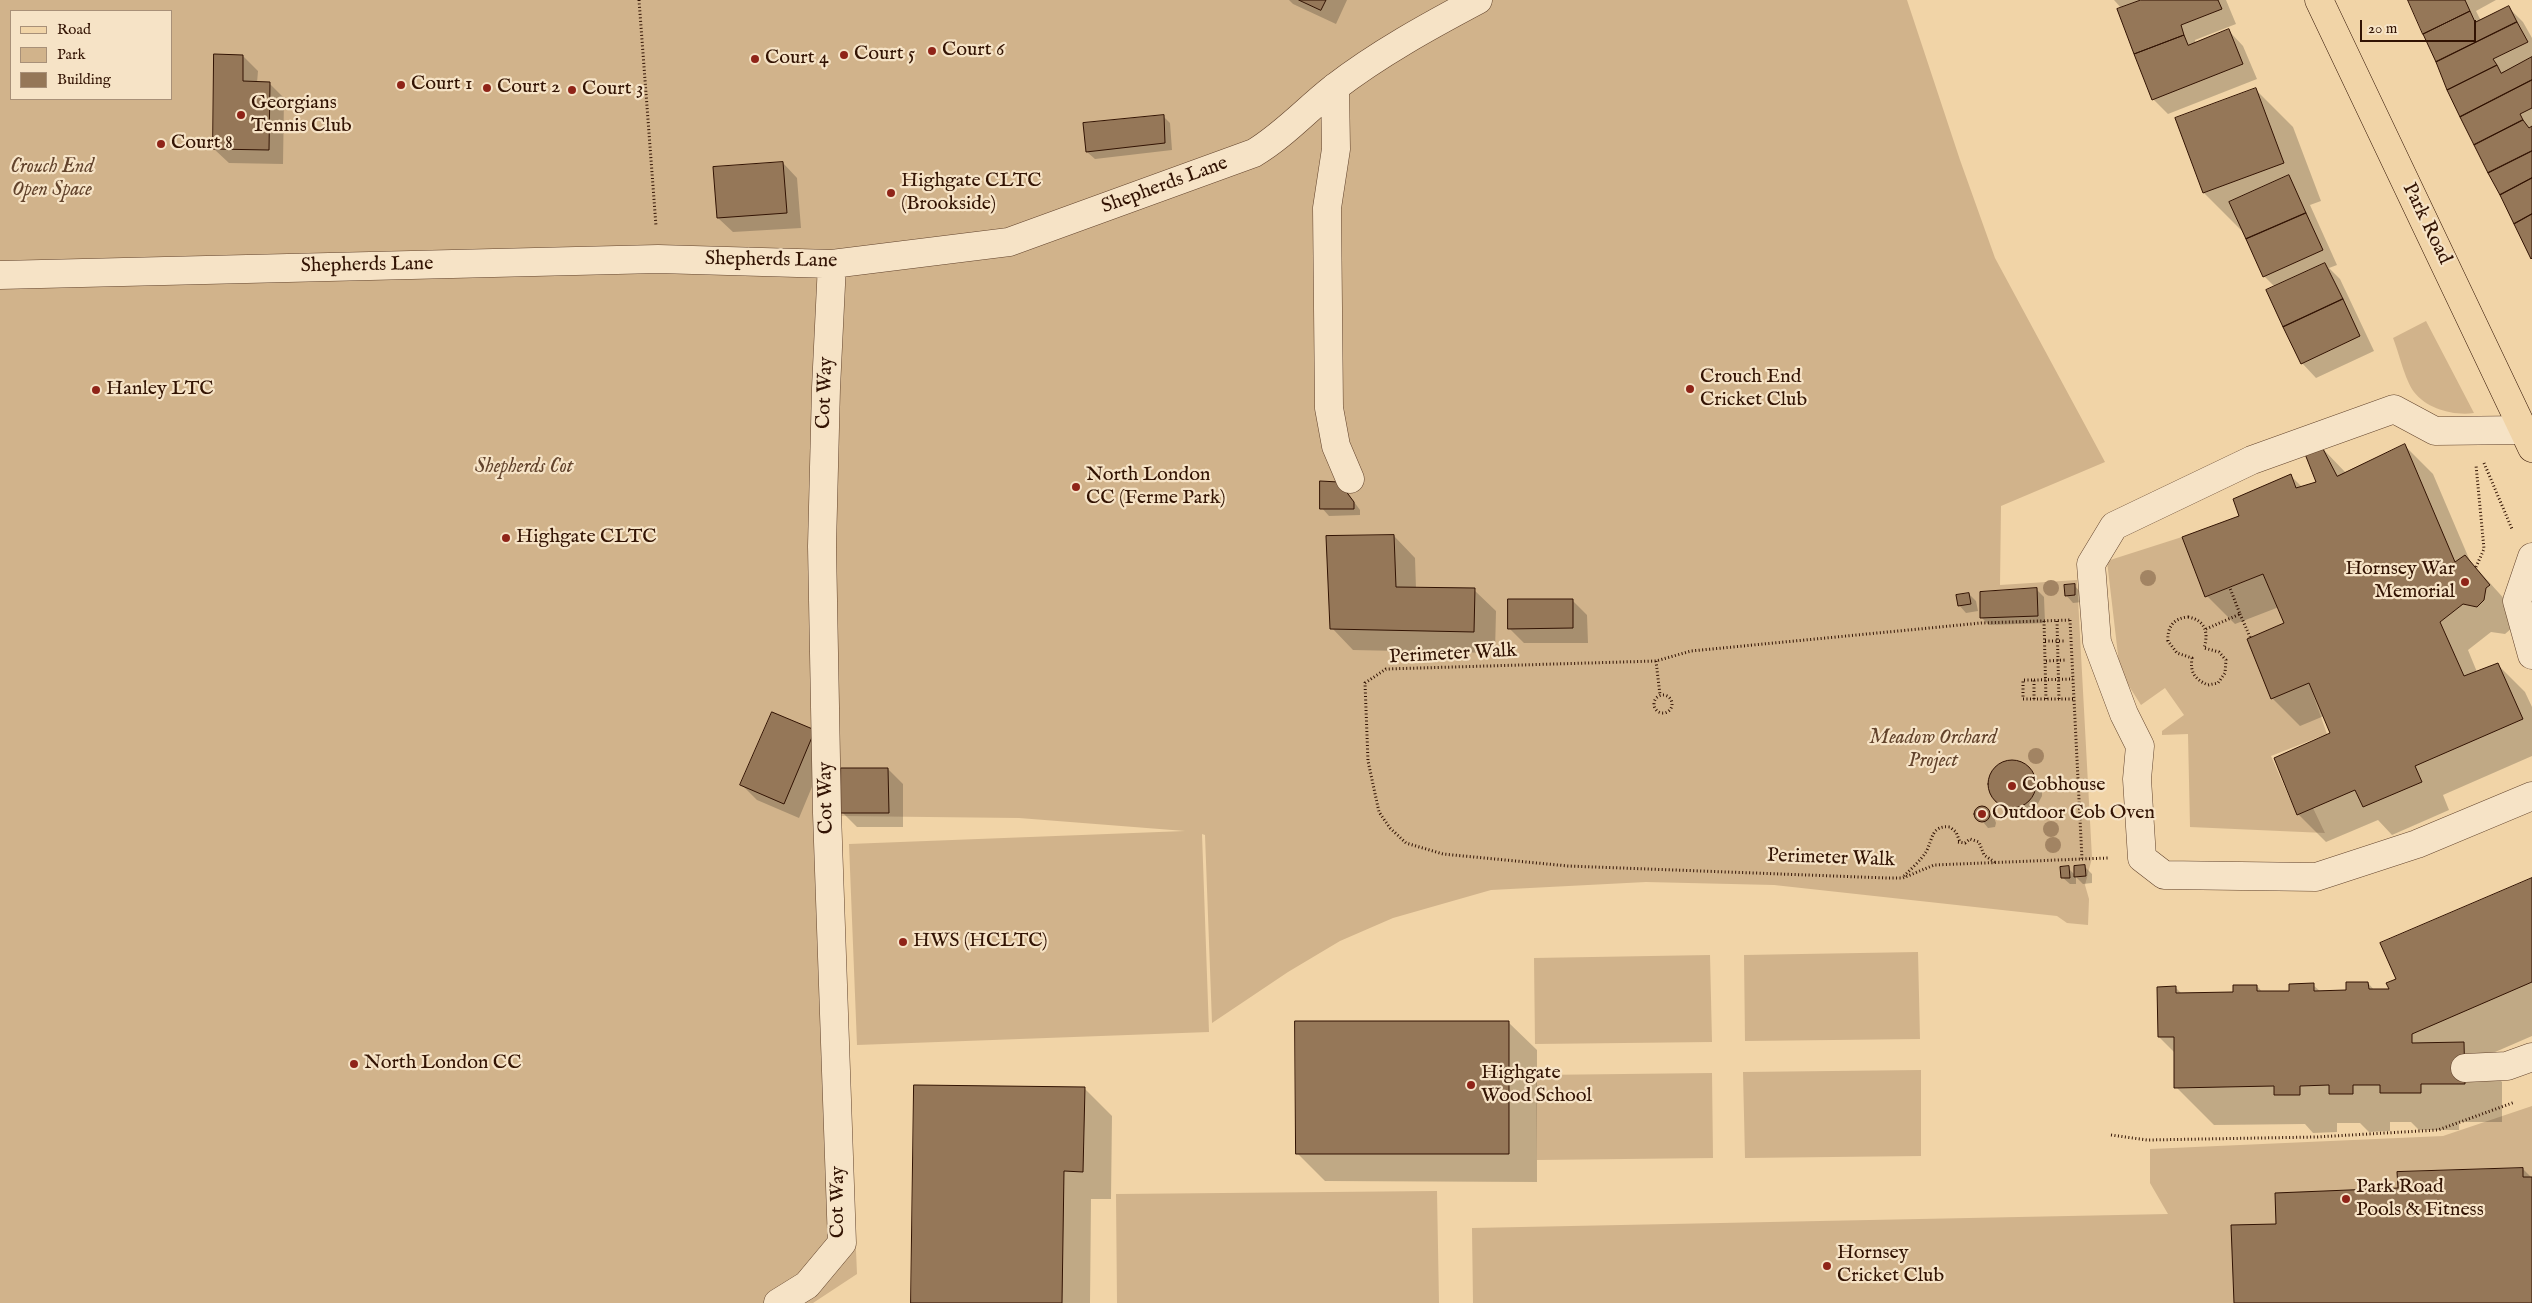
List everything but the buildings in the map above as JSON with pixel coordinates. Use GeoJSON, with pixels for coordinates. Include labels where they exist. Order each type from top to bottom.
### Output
{"type":"FeatureCollection","features":[{"type":"Feature","properties":{"kind":"main road","name":"Park Road"},"geometry":{"type":"LineString","coordinates":[[2319,0],[2527,428]]}},
{"type":"Feature","properties":{"kind":"lane","name":"Shepherds Lane"},"geometry":{"type":"LineString","coordinates":[[0,275],[658,259],[832,264],[1008,242],[1254,153],[1273,142],[1335,87],[1373,60],[1478,0]]}},
{"type":"Feature","properties":{"kind":"lane"},"geometry":{"type":"LineString","coordinates":[[1335,87],[1336,149],[1328,208],[1328,408],[1336,446],[1350,479]]}},
{"type":"Feature","properties":{"kind":"lane","name":"Cot Way"},"geometry":{"type":"LineString","coordinates":[[778,1303],[807,1285],[842,1243],[827,813],[822,546],[826,388],[832,264]]}},
{"type":"Feature","properties":{"kind":"lane"},"geometry":{"type":"LineString","coordinates":[[2527,428],[2435,431],[2394,409],[2252,460],[2114,526],[2092,564],[2097,642],[2124,714],[2140,746],[2137,779],[2142,858],[2164,875],[2316,877],[2417,844],[2532,796]]}},
{"type":"Feature","properties":{"kind":"lane"},"geometry":{"type":"LineString","coordinates":[[2532,558],[2517,601],[2532,656]]}},
{"type":"Feature","properties":{"kind":"lane"},"geometry":{"type":"LineString","coordinates":[[2465,1068],[2507,1066],[2532,1057]]}},
{"type":"Feature","properties":{"kind":"path"},"geometry":{"type":"LineString","coordinates":[[639,0],[658,259]]}},
{"type":"Feature","properties":{"kind":"path"},"geometry":{"type":"LineString","coordinates":[[2476,567],[2484,549],[2475,465],[2483,461],[2513,530],[2519,527]]}},
{"type":"Feature","properties":{"kind":"path"},"geometry":{"type":"LineString","coordinates":[[2230,588],[2250,638]]}},
{"type":"Feature","properties":{"kind":"path"},"geometry":{"type":"LineString","coordinates":[[2206,629],[2240,614]]}},
{"type":"Feature","properties":{"kind":"path"},"geometry":{"type":"LineString","coordinates":[[2180,618],[2195,618],[2206,629],[2207,638],[2204,648],[2213,649],[2222,654],[2226,666],[2225,673],[2218,683],[2208,684],[2200,682],[2192,672],[2192,658],[2172,649],[2168,636],[2170,628],[2180,618]]}},
{"type":"Feature","properties":{"kind":"path","name":"Perimeter Walk"},"geometry":{"type":"LineString","coordinates":[[2070,620],[2082,859],[1934,865],[1903,878],[1568,866],[1443,854],[1406,843],[1390,828],[1379,812],[1368,761],[1365,683],[1386,669],[1656,661],[1691,651],[1971,624],[2044,621],[2070,620]]}},
{"type":"Feature","properties":{"kind":"path"},"geometry":{"type":"LineString","coordinates":[[2044,621],[2046,699]]}},
{"type":"Feature","properties":{"kind":"path"},"geometry":{"type":"LineString","coordinates":[[2056,621],[2059,700]]}},
{"type":"Feature","properties":{"kind":"path"},"geometry":{"type":"LineString","coordinates":[[2045,641],[2072,641]]}},
{"type":"Feature","properties":{"kind":"path"},"geometry":{"type":"LineString","coordinates":[[2046,661],[2073,660]]}},
{"type":"Feature","properties":{"kind":"path"},"geometry":{"type":"LineString","coordinates":[[1656,661],[1660,695]]}},
{"type":"Feature","properties":{"kind":"path"},"geometry":{"type":"LineString","coordinates":[[2073,679],[2022,680],[2023,700],[2074,699]]}},
{"type":"Feature","properties":{"kind":"path"},"geometry":{"type":"LineString","coordinates":[[2034,680],[2034,699]]}},
{"type":"Feature","properties":{"kind":"path"},"geometry":{"type":"LineString","coordinates":[[1660,695],[1671,698],[1672,703],[1672,708],[1663,714],[1654,708],[1655,698],[1660,695]]}},
{"type":"Feature","properties":{"kind":"path"},"geometry":{"type":"LineString","coordinates":[[1903,878],[1923,856],[1932,834],[1944,826],[1950,827],[1956,832],[1959,842],[1965,843],[1970,839],[1979,842],[1984,855],[1997,863]]}},
{"type":"Feature","properties":{"kind":"path"},"geometry":{"type":"LineString","coordinates":[[2111,1135],[2147,1140],[2177,1140],[2316,1137],[2438,1130],[2523,1099]]}},
{"type":"Feature","properties":{"kind":"green space","name":"Shepherds Cot"},"geometry":{"type":"Polygon","coordinates":[[[0,0],[1907,0],[1995,258],[2105,462],[2001,506],[2000,585],[2077,580],[2092,858],[2085,885],[2089,899],[2088,925],[2067,923],[2057,916],[1774,885],[1646,882],[1491,890],[1393,918],[1340,941],[1288,972],[1212,1023],[1205,835],[1202,834],[1209,1032],[857,1045],[849,844],[1185,831],[1019,818],[838,816],[857,1274],[813,1303],[0,1303],[0,0]]]}},
{"type":"Feature","properties":{"kind":"green space"},"geometry":{"type":"Polygon","coordinates":[[[2426,321],[2474,413],[2450,412],[2433,407],[2419,398],[2411,387],[2393,338],[2426,321]]]}},
{"type":"Feature","properties":{"kind":"green space"},"geometry":{"type":"Polygon","coordinates":[[[2182,537],[2206,597],[2263,574],[2284,623],[2247,639],[2271,698],[2309,683],[2327,734],[2271,756],[2297,815],[2313,808],[2325,833],[2190,827],[2188,734],[2162,735],[2162,731],[2184,715],[2165,688],[2141,705],[2120,672],[2107,561],[2182,537]]]}},
{"type":"Feature","properties":{"kind":"green space"},"geometry":{"type":"Polygon","coordinates":[[[1918,952],[1920,1039],[1745,1041],[1744,955],[1918,952]]]}},
{"type":"Feature","properties":{"kind":"green space"},"geometry":{"type":"Polygon","coordinates":[[[1710,955],[1712,1042],[1535,1044],[1534,958],[1710,955]]]}},
{"type":"Feature","properties":{"kind":"green space"},"geometry":{"type":"Polygon","coordinates":[[[1921,1070],[1921,1156],[1745,1158],[1743,1072],[1921,1070]]]}},
{"type":"Feature","properties":{"kind":"green space"},"geometry":{"type":"Polygon","coordinates":[[[1712,1073],[1713,1158],[1537,1160],[1536,1075],[1712,1073]]]}},
{"type":"Feature","properties":{"kind":"green space"},"geometry":{"type":"Polygon","coordinates":[[[2532,1106],[2532,1303],[1473,1303],[1472,1228],[2168,1214],[2150,1183],[2150,1149],[2443,1136],[2532,1106]]]}},
{"type":"Feature","properties":{"kind":"green space"},"geometry":{"type":"Polygon","coordinates":[[[1437,1191],[1439,1303],[1117,1303],[1116,1194],[1437,1191]]]}},
{"type":"Feature","properties":{"kind":"place","name":"Court 6"},"geometry":{"type":"Point","coordinates":[932,51]}},
{"type":"Feature","properties":{"kind":"place","name":"Court 5"},"geometry":{"type":"Point","coordinates":[844,55]}},
{"type":"Feature","properties":{"kind":"place","name":"Court 4"},"geometry":{"type":"Point","coordinates":[755,59]}},
{"type":"Feature","properties":{"kind":"place","name":"Court 1"},"geometry":{"type":"Point","coordinates":[401,85]}},
{"type":"Feature","properties":{"kind":"place","name":"Court 2"},"geometry":{"type":"Point","coordinates":[487,88]}},
{"type":"Feature","properties":{"kind":"place","name":"Court 3"},"geometry":{"type":"Point","coordinates":[572,90]}},
{"type":"Feature","properties":{"kind":"place","name":"Georgians Tennis Club"},"geometry":{"type":"Point","coordinates":[241,115]}},
{"type":"Feature","properties":{"kind":"place","name":"Court 8"},"geometry":{"type":"Point","coordinates":[161,144]}},
{"type":"Feature","properties":{"kind":"place","name":"Highgate CLTC (Brookside)"},"geometry":{"type":"Point","coordinates":[891,193]}},
{"type":"Feature","properties":{"kind":"place","name":"Crouch End Cricket Club"},"geometry":{"type":"Point","coordinates":[1690,389]}},
{"type":"Feature","properties":{"kind":"place","name":"Hanley LTC"},"geometry":{"type":"Point","coordinates":[96,390]}},
{"type":"Feature","properties":{"kind":"place","name":"North London CC (Ferme Park)"},"geometry":{"type":"Point","coordinates":[1076,487]}},
{"type":"Feature","properties":{"kind":"place","name":"Highgate CLTC"},"geometry":{"type":"Point","coordinates":[506,538]}},
{"type":"Feature","properties":{"kind":"place","name":"Hornsey War Memorial"},"geometry":{"type":"Point","coordinates":[2465,582]}},
{"type":"Feature","properties":{"kind":"place","name":"Cobhouse"},"geometry":{"type":"Point","coordinates":[2012,786]}},
{"type":"Feature","properties":{"kind":"place","name":"Outdoor Cob Oven"},"geometry":{"type":"Point","coordinates":[1982,814]}},
{"type":"Feature","properties":{"kind":"place","name":"HWS (HCLTC)"},"geometry":{"type":"Point","coordinates":[903,942]}},
{"type":"Feature","properties":{"kind":"place","name":"North London CC"},"geometry":{"type":"Point","coordinates":[354,1064]}},
{"type":"Feature","properties":{"kind":"place","name":"Highgate Wood School"},"geometry":{"type":"Point","coordinates":[1471,1085]}},
{"type":"Feature","properties":{"kind":"place","name":"Park Road Pools & Fitness"},"geometry":{"type":"Point","coordinates":[2346,1199]}},
{"type":"Feature","properties":{"kind":"place","name":"Hornsey Cricket Club"},"geometry":{"type":"Point","coordinates":[1827,1266]}},
{"type":"Feature","properties":{"kind":"park label","name":"Crouch End Open Space"},"geometry":{"type":"Point","coordinates":[52,180]}},
{"type":"Feature","properties":{"kind":"park label","name":"Meadow Orchard Project"},"geometry":{"type":"Point","coordinates":[1933,750]}}]}
